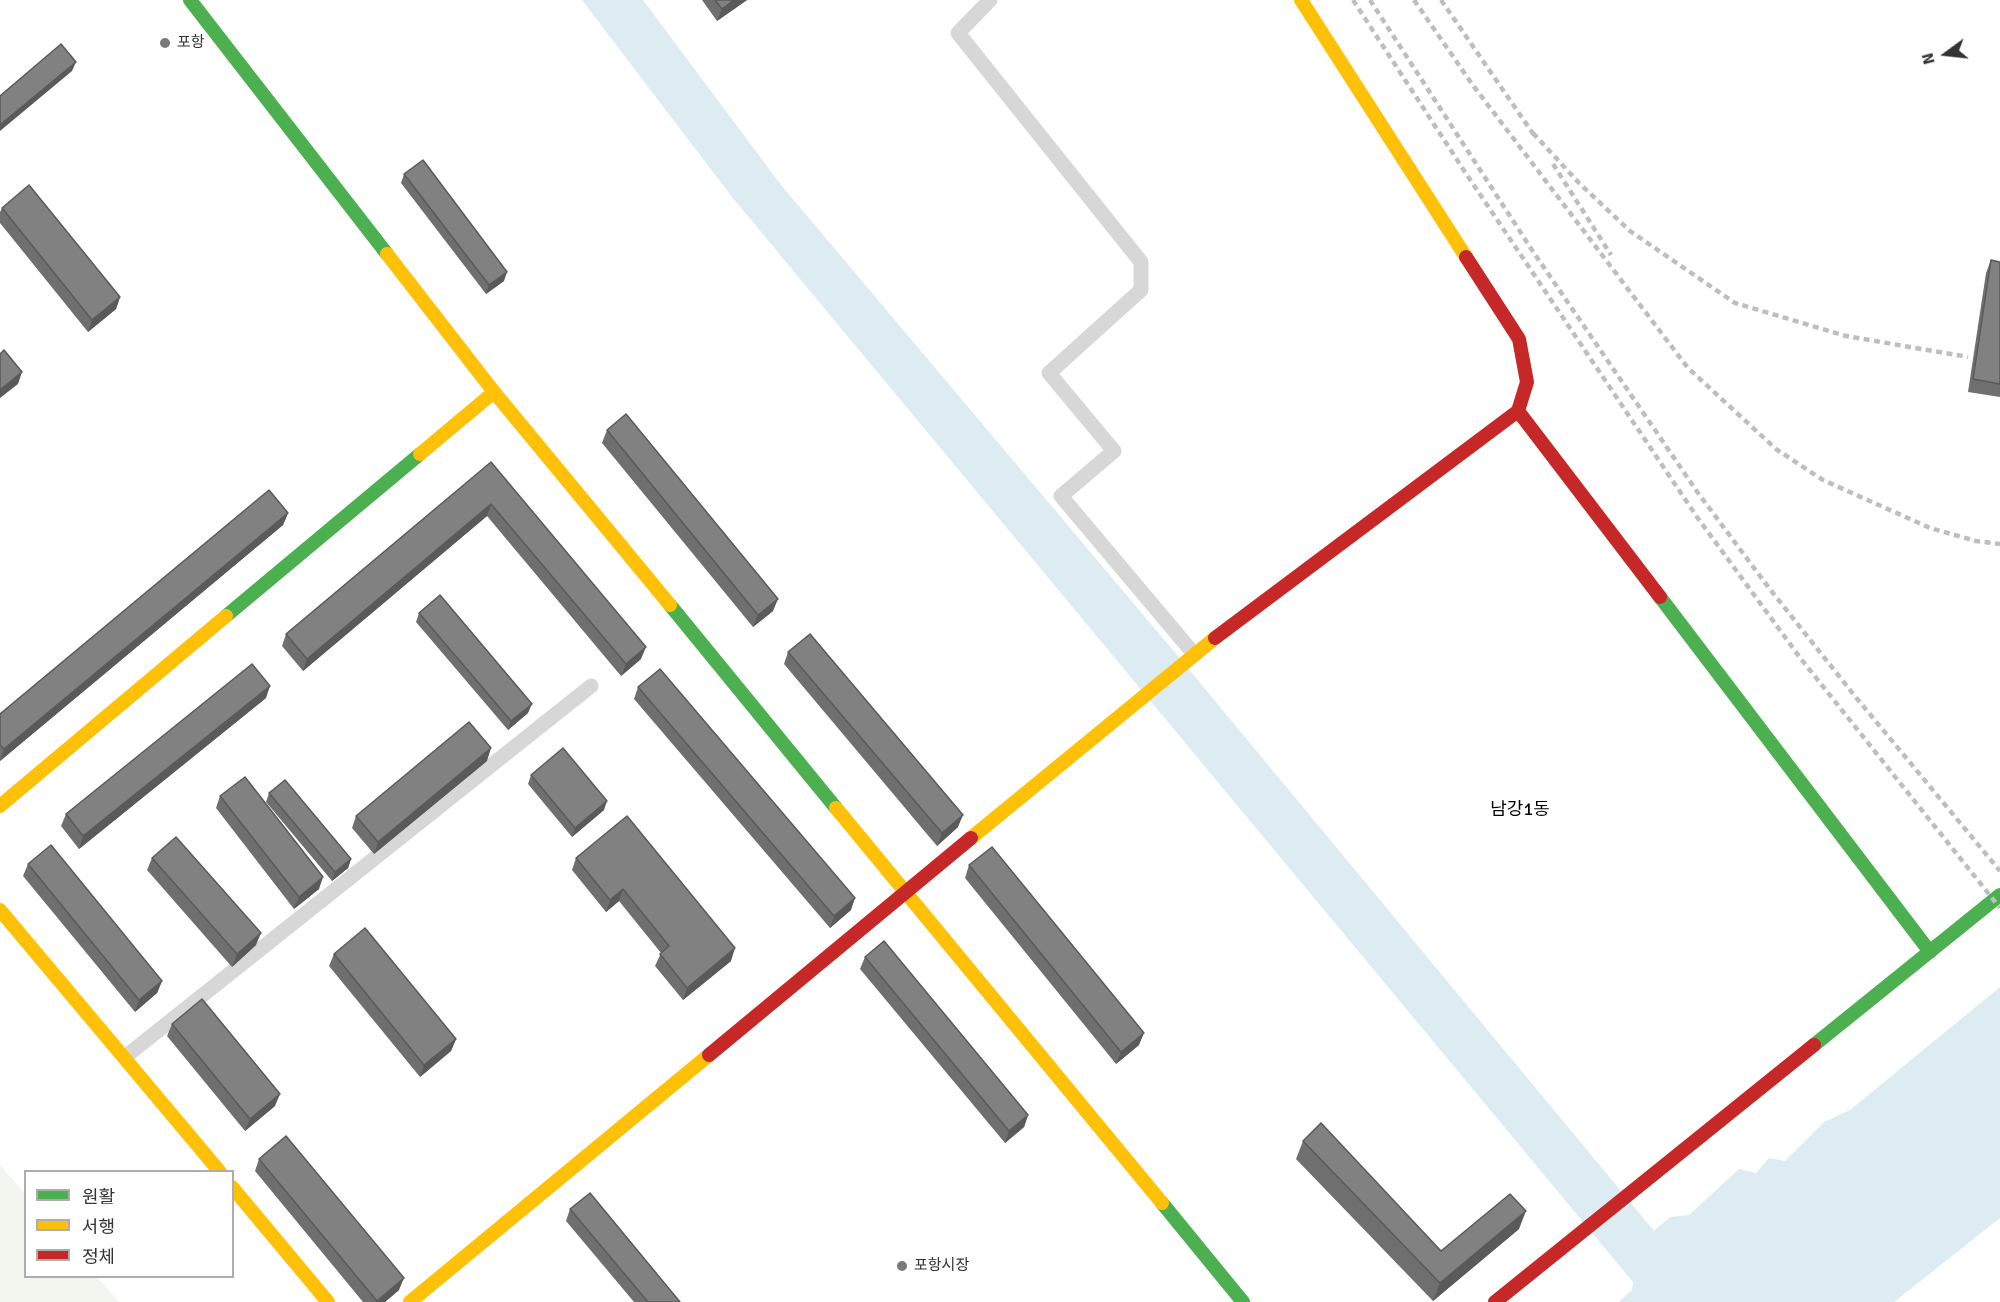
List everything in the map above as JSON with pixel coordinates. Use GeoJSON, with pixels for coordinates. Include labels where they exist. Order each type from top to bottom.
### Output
{"type":"FeatureCollection","features":[{"type":"Feature","properties":{"kind":"main road"},"geometry":{"type":"LineString","coordinates":[[190,0],[494,393],[1243,1302]]}},
{"type":"Feature","properties":{"kind":"main road"},"geometry":{"type":"LineString","coordinates":[[410,1302],[1194,654],[1518,411],[1527,382],[1519,339],[1301,0]]}},
{"type":"Feature","properties":{"kind":"main road"},"geometry":{"type":"LineString","coordinates":[[0,806],[494,393]]}},
{"type":"Feature","properties":{"kind":"main road"},"geometry":{"type":"LineString","coordinates":[[1518,411],[1930,952]]}},
{"type":"Feature","properties":{"kind":"main road"},"geometry":{"type":"LineString","coordinates":[[1495,1302],[2000,895]]}},
{"type":"Feature","properties":{"kind":"main road"},"geometry":{"type":"LineString","coordinates":[[0,910],[125,1056],[218,1170]]}},
{"type":"Feature","properties":{"kind":"main road"},"geometry":{"type":"LineString","coordinates":[[234,1189],[328,1302]]}},
{"type":"Feature","properties":{"kind":"street"},"geometry":{"type":"LineString","coordinates":[[990,0],[958,33],[1141,262],[1141,290],[1049,373],[1114,451],[1061,496],[1194,654]]}},
{"type":"Feature","properties":{"kind":"street"},"geometry":{"type":"LineString","coordinates":[[125,1056],[591,686]]}},
{"type":"Feature","properties":{"kind":"shaded area"},"geometry":{"type":"Polygon","coordinates":[[[582,0],[643,0],[781,185],[1177,655],[1654,1231],[1670,1217],[1689,1215],[1739,1169],[1756,1173],[1769,1158],[1785,1161],[1824,1122],[1850,1110],[2000,987],[2000,1218],[1894,1302],[1619,1302],[1632,1290],[1633,1282],[732,197],[582,0]]]}},
{"type":"Feature","properties":{"kind":"shaded area"},"geometry":{"type":"Polygon","coordinates":[[[0,1165],[24,1193],[24,1278],[98,1278],[119,1302],[0,1302],[0,1165]]]}},
{"type":"Feature","properties":{"kind":"building"},"geometry":{"type":"Polygon","coordinates":[[[715,0],[734,0],[722,9],[715,0]]]}},
{"type":"Feature","properties":{"kind":"building"},"geometry":{"type":"Polygon","coordinates":[[[61,44],[76,62],[0,125],[0,96],[61,44]]]}},
{"type":"Feature","properties":{"kind":"building"},"geometry":{"type":"Polygon","coordinates":[[[423,160],[507,272],[489,285],[404,174],[423,160]]]}},
{"type":"Feature","properties":{"kind":"building"},"geometry":{"type":"Polygon","coordinates":[[[29,185],[120,297],[92,320],[2,208],[29,185]]]}},
{"type":"Feature","properties":{"kind":"building"},"geometry":{"type":"Polygon","coordinates":[[[1991,260],[2000,262],[2000,384],[1973,379],[1991,260]]]}},
{"type":"Feature","properties":{"kind":"building"},"geometry":{"type":"Polygon","coordinates":[[[4,350],[22,372],[0,390],[0,354],[4,350]]]}},
{"type":"Feature","properties":{"kind":"building"},"geometry":{"type":"Polygon","coordinates":[[[626,414],[778,599],[758,615],[607,430],[626,414]]]}},
{"type":"Feature","properties":{"kind":"building"},"geometry":{"type":"Polygon","coordinates":[[[491,462],[646,647],[626,664],[491,504],[307,659],[286,634],[491,462]]]}},
{"type":"Feature","properties":{"kind":"building"},"geometry":{"type":"Polygon","coordinates":[[[269,490],[288,513],[4,749],[0,745],[0,714],[269,490]]]}},
{"type":"Feature","properties":{"kind":"building"},"geometry":{"type":"Polygon","coordinates":[[[440,595],[532,704],[511,721],[419,613],[440,595]]]}},
{"type":"Feature","properties":{"kind":"building"},"geometry":{"type":"Polygon","coordinates":[[[810,634],[963,815],[942,833],[788,652],[810,634]]]}},
{"type":"Feature","properties":{"kind":"building"},"geometry":{"type":"Polygon","coordinates":[[[252,664],[270,686],[83,836],[66,814],[252,664]]]}},
{"type":"Feature","properties":{"kind":"building"},"geometry":{"type":"Polygon","coordinates":[[[660,669],[855,898],[834,916],[638,687],[660,669]]]}},
{"type":"Feature","properties":{"kind":"building"},"geometry":{"type":"Polygon","coordinates":[[[469,722],[491,748],[378,842],[356,816],[469,722]]]}},
{"type":"Feature","properties":{"kind":"building"},"geometry":{"type":"Polygon","coordinates":[[[563,748],[607,801],[575,828],[531,775],[563,748]]]}},
{"type":"Feature","properties":{"kind":"building"},"geometry":{"type":"Polygon","coordinates":[[[245,777],[323,877],[299,897],[220,796],[245,777]]]}},
{"type":"Feature","properties":{"kind":"building"},"geometry":{"type":"Polygon","coordinates":[[[285,780],[351,859],[335,872],[269,793],[285,780]]]}},
{"type":"Feature","properties":{"kind":"building"},"geometry":{"type":"Polygon","coordinates":[[[627,816],[735,948],[687,988],[660,954],[669,946],[623,889],[610,900],[576,858],[627,816]]]}},
{"type":"Feature","properties":{"kind":"building"},"geometry":{"type":"Polygon","coordinates":[[[176,837],[261,933],[237,954],[152,858],[176,837]]]}},
{"type":"Feature","properties":{"kind":"building"},"geometry":{"type":"Polygon","coordinates":[[[51,845],[162,981],[139,1000],[28,864],[51,845]]]}},
{"type":"Feature","properties":{"kind":"building"},"geometry":{"type":"Polygon","coordinates":[[[992,847],[1144,1033],[1121,1052],[969,865],[992,847]]]}},
{"type":"Feature","properties":{"kind":"building"},"geometry":{"type":"Polygon","coordinates":[[[365,928],[456,1039],[424,1065],[334,954],[365,928]]]}},
{"type":"Feature","properties":{"kind":"building"},"geometry":{"type":"Polygon","coordinates":[[[884,941],[1028,1115],[1009,1131],[865,957],[884,941]]]}},
{"type":"Feature","properties":{"kind":"building"},"geometry":{"type":"Polygon","coordinates":[[[202,999],[280,1094],[250,1119],[172,1024],[202,999]]]}},
{"type":"Feature","properties":{"kind":"building"},"geometry":{"type":"Polygon","coordinates":[[[1321,1123],[1441,1251],[1510,1194],[1526,1211],[1440,1283],[1303,1141],[1321,1123]]]}},
{"type":"Feature","properties":{"kind":"building"},"geometry":{"type":"Polygon","coordinates":[[[286,1136],[404,1278],[377,1301],[259,1159],[286,1136]]]}},
{"type":"Feature","properties":{"kind":"building"},"geometry":{"type":"Polygon","coordinates":[[[590,1193],[680,1302],[648,1302],[570,1209],[590,1193]]]}},
{"type":"Feature","properties":{"kind":"railway"},"geometry":{"type":"LineString","coordinates":[[1353,0],[1465,172],[1697,517],[1801,659],[2000,908]]}},
{"type":"Feature","properties":{"kind":"railway"},"geometry":{"type":"LineString","coordinates":[[1370,0],[1532,250],[1698,493],[1769,588],[1854,695],[2000,871]]}},
{"type":"Feature","properties":{"kind":"railway"},"geometry":{"type":"LineString","coordinates":[[1414,0],[1472,84],[1688,368],[1776,449],[1823,480],[1930,528],[1976,541],[2000,544]]}},
{"type":"Feature","properties":{"kind":"railway"},"geometry":{"type":"LineString","coordinates":[[1441,0],[1536,138]]}},
{"type":"Feature","properties":{"kind":"railway"},"geometry":{"type":"LineString","coordinates":[[1533,133],[1579,183],[1630,231],[1735,303],[1846,336],[1968,357]]}},
{"type":"Feature","properties":{"kind":"railway"},"geometry":{"type":"LineString","coordinates":[[1553,164],[1611,255]]}},
{"type":"Feature","properties":{"kind":"traffic: fast"},"geometry":{"type":"LineString","coordinates":[[190,0],[387,254]]}},
{"type":"Feature","properties":{"kind":"traffic: fast"},"geometry":{"type":"LineString","coordinates":[[226,616],[420,454]]}},
{"type":"Feature","properties":{"kind":"traffic: fast"},"geometry":{"type":"LineString","coordinates":[[1660,597],[1930,952]]}},
{"type":"Feature","properties":{"kind":"traffic: fast"},"geometry":{"type":"LineString","coordinates":[[670,605],[836,808]]}},
{"type":"Feature","properties":{"kind":"traffic: fast"},"geometry":{"type":"LineString","coordinates":[[1814,1045],[2000,895]]}},
{"type":"Feature","properties":{"kind":"traffic: fast"},"geometry":{"type":"LineString","coordinates":[[1162,1203],[1243,1302]]}},
{"type":"Feature","properties":{"kind":"traffic: slow"},"geometry":{"type":"LineString","coordinates":[[1301,0],[1466,257]]}},
{"type":"Feature","properties":{"kind":"traffic: slow"},"geometry":{"type":"LineString","coordinates":[[387,254],[494,392],[670,605]]}},
{"type":"Feature","properties":{"kind":"traffic: slow"},"geometry":{"type":"LineString","coordinates":[[420,454],[494,392]]}},
{"type":"Feature","properties":{"kind":"traffic: slow"},"geometry":{"type":"LineString","coordinates":[[0,806],[226,616]]}},
{"type":"Feature","properties":{"kind":"traffic: slow"},"geometry":{"type":"LineString","coordinates":[[971,838],[1215,638]]}},
{"type":"Feature","properties":{"kind":"traffic: slow"},"geometry":{"type":"LineString","coordinates":[[836,808],[1162,1203]]}},
{"type":"Feature","properties":{"kind":"traffic: slow"},"geometry":{"type":"LineString","coordinates":[[0,910],[218,1170]]}},
{"type":"Feature","properties":{"kind":"traffic: slow"},"geometry":{"type":"LineString","coordinates":[[410,1302],[709,1055]]}},
{"type":"Feature","properties":{"kind":"traffic: slow"},"geometry":{"type":"LineString","coordinates":[[234,1189],[328,1302]]}},
{"type":"Feature","properties":{"kind":"traffic: jam"},"geometry":{"type":"LineString","coordinates":[[1466,257],[1519,339],[1527,382],[1518,411],[1660,597]]}},
{"type":"Feature","properties":{"kind":"traffic: jam"},"geometry":{"type":"LineString","coordinates":[[1215,638],[1518,411]]}},
{"type":"Feature","properties":{"kind":"traffic: jam"},"geometry":{"type":"LineString","coordinates":[[709,1055],[971,838]]}},
{"type":"Feature","properties":{"kind":"traffic: jam"},"geometry":{"type":"LineString","coordinates":[[1495,1302],[1814,1045]]}},
{"type":"Feature","properties":{"kind":"place","name":"포항"},"geometry":{"type":"Point","coordinates":[165,43]}},
{"type":"Feature","properties":{"kind":"place","name":"포항시장"},"geometry":{"type":"Point","coordinates":[902,1266]}},
{"type":"Feature","properties":{"kind":"district","name":"남강1동"},"geometry":{"type":"Point","coordinates":[1520,810]}}]}
